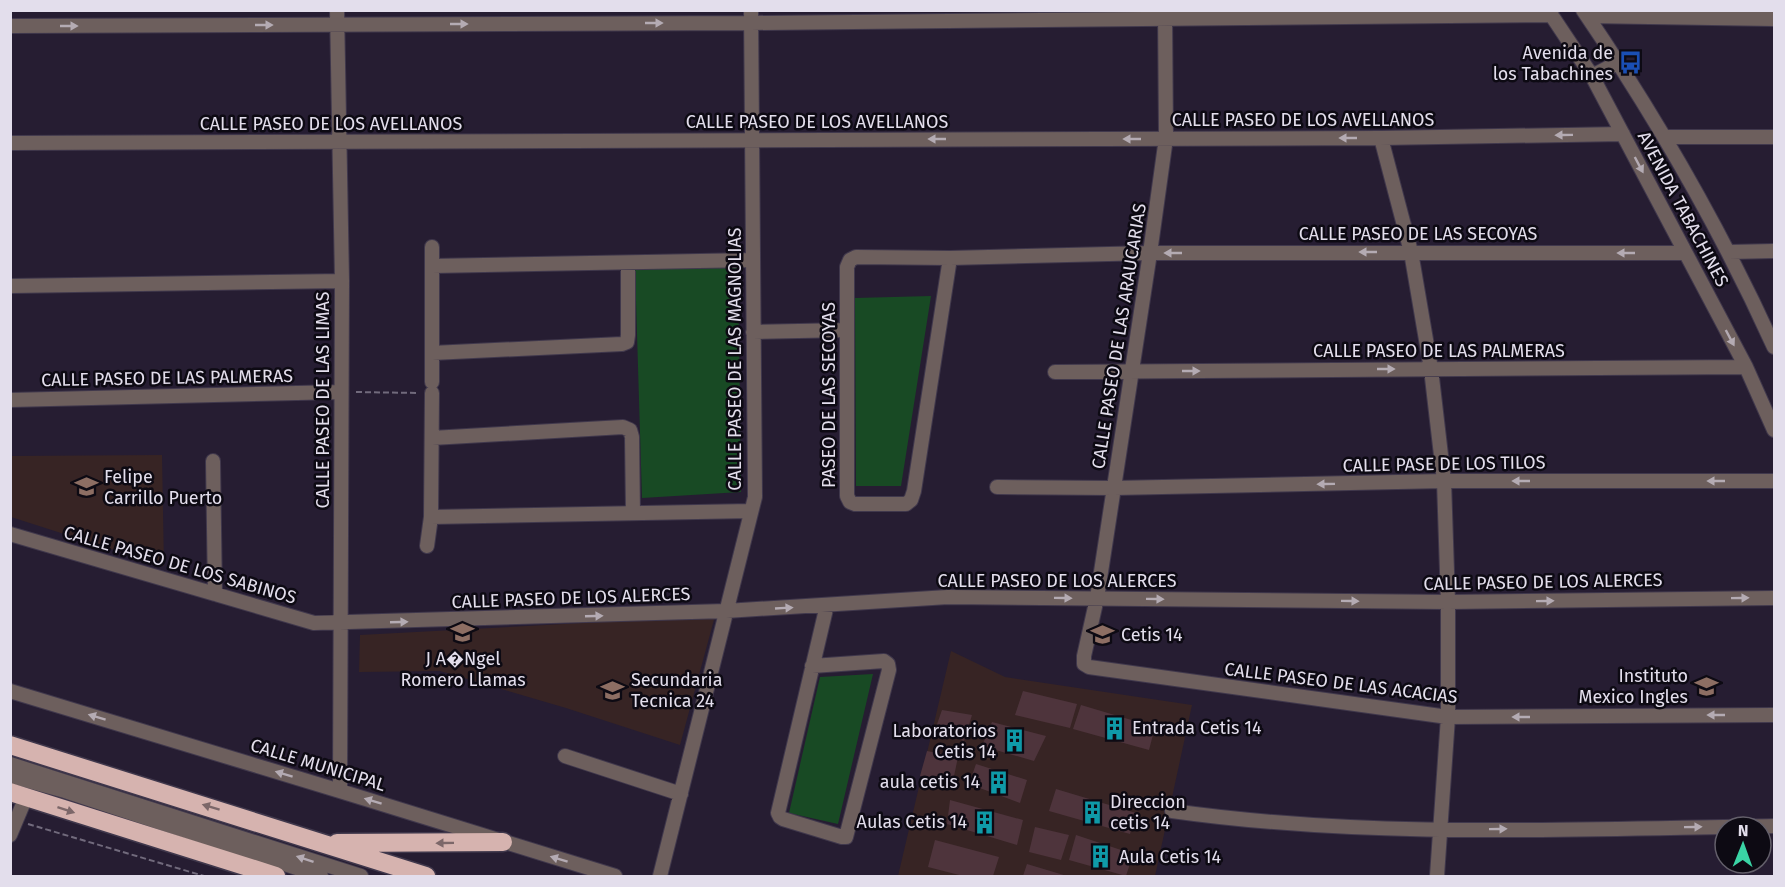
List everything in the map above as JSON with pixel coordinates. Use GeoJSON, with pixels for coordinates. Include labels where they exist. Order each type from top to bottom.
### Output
{"type":"FeatureCollection","features":[{"type":"Feature","properties":{"kind":"highway"},"geometry":{"type":"LineString","coordinates":[[10,745],[426,876]]}},
{"type":"Feature","properties":{"kind":"highway"},"geometry":{"type":"LineString","coordinates":[[18,795],[276,876]]}},
{"type":"Feature","properties":{"kind":"highway"},"geometry":{"type":"LineString","coordinates":[[327,844],[355,841],[503,842]]}},
{"type":"Feature","properties":{"kind":"street"},"geometry":{"type":"LineString","coordinates":[[10,26],[337,18],[1550,13]]}},
{"type":"Feature","properties":{"kind":"street","name":"AVENIDA TABACHINES"},"geometry":{"type":"LineString","coordinates":[[1550,13],[1592,76],[1746,367],[1774,430]]}},
{"type":"Feature","properties":{"kind":"street"},"geometry":{"type":"LineString","coordinates":[[1585,13],[1774,19]]}},
{"type":"Feature","properties":{"kind":"street","name":"AVENIDA TABACHINES"},"geometry":{"type":"LineString","coordinates":[[1585,13],[1664,137],[1728,252],[1774,347]]}},
{"type":"Feature","properties":{"kind":"street","name":"CALLE PASEO DE LAS ARAUCARIAS"},"geometry":{"type":"LineString","coordinates":[[1084,664],[1114,488],[1166,138],[1165,14]]}},
{"type":"Feature","properties":{"kind":"street","name":"CALLE PASEO DE LAS MAGNOLIAS"},"geometry":{"type":"LineString","coordinates":[[659,876],[756,484],[751,17]]}},
{"type":"Feature","properties":{"kind":"street","name":"CALLE PASEO DE LAS LIMAS"},"geometry":{"type":"LineString","coordinates":[[337,18],[342,281],[340,790]]}},
{"type":"Feature","properties":{"kind":"street"},"geometry":{"type":"LineString","coordinates":[[1592,76],[1617,63]]}},
{"type":"Feature","properties":{"kind":"street","name":"CALLE PASEO DE LOS AVELLANOS"},"geometry":{"type":"LineString","coordinates":[[10,143],[1381,138],[1623,134]]}},
{"type":"Feature","properties":{"kind":"street"},"geometry":{"type":"LineString","coordinates":[[1664,137],[1774,137]]}},
{"type":"Feature","properties":{"kind":"street"},"geometry":{"type":"LineString","coordinates":[[1381,138],[1410,252],[1431,369],[1444,481],[1448,602],[1448,717],[1437,876]]}},
{"type":"Feature","properties":{"kind":"street"},"geometry":{"type":"LineString","coordinates":[[427,546],[431,517],[432,247]]}},
{"type":"Feature","properties":{"kind":"street"},"geometry":{"type":"LineString","coordinates":[[1728,252],[1774,251]]}},
{"type":"Feature","properties":{"kind":"street","name":"CALLE PASEO DE LAS SECOYAS"},"geometry":{"type":"LineString","coordinates":[[1150,253],[1685,253]]}},
{"type":"Feature","properties":{"kind":"street","name":"PASEO DE LAS SECOYAS"},"geometry":{"type":"LineString","coordinates":[[950,258],[911,500],[906,504],[855,504],[850,502],[847,496],[847,267],[849,260],[856,257],[950,258],[1150,253]]}},
{"type":"Feature","properties":{"kind":"street"},"geometry":{"type":"LineString","coordinates":[[432,266],[753,260]]}},
{"type":"Feature","properties":{"kind":"street"},"geometry":{"type":"LineString","coordinates":[[432,353],[627,342],[628,263]]}},
{"type":"Feature","properties":{"kind":"street"},"geometry":{"type":"LineString","coordinates":[[10,286],[342,281]]}},
{"type":"Feature","properties":{"kind":"street"},"geometry":{"type":"LineString","coordinates":[[753,332],[847,330]]}},
{"type":"Feature","properties":{"kind":"street","name":"CALLE PASEO DE LAS PALMERAS"},"geometry":{"type":"LineString","coordinates":[[1055,372],[1746,367]]}},
{"type":"Feature","properties":{"kind":"street","name":"CALLE PASEO DE LAS PALMERAS"},"geometry":{"type":"LineString","coordinates":[[10,400],[340,392]]}},
{"type":"Feature","properties":{"kind":"street"},"geometry":{"type":"LineString","coordinates":[[1761,398],[1774,405]]}},
{"type":"Feature","properties":{"kind":"street"},"geometry":{"type":"LineString","coordinates":[[432,438],[623,427],[630,430],[632,437],[633,513]]}},
{"type":"Feature","properties":{"kind":"street"},"geometry":{"type":"LineString","coordinates":[[213,461],[215,594]]}},
{"type":"Feature","properties":{"kind":"street","name":"CALLE PASE DE LOS TILOS"},"geometry":{"type":"LineString","coordinates":[[997,487],[1114,488],[1444,481],[1774,481]]}},
{"type":"Feature","properties":{"kind":"street"},"geometry":{"type":"LineString","coordinates":[[431,517],[751,511]]}},
{"type":"Feature","properties":{"kind":"street","name":"CALLE PASEO DE LOS SABINOS"},"geometry":{"type":"LineString","coordinates":[[10,534],[314,623],[341,623]]}},
{"type":"Feature","properties":{"kind":"street","name":"CALLE PASEO DE LOS ALERCES"},"geometry":{"type":"LineString","coordinates":[[341,623],[726,611],[948,597],[1448,602],[1774,598]]}},
{"type":"Feature","properties":{"kind":"street"},"geometry":{"type":"LineString","coordinates":[[812,666],[884,661],[888,664],[889,670],[846,837],[783,819],[778,813],[812,666],[827,605]]}},
{"type":"Feature","properties":{"kind":"street","name":"CALLE PASEO DE LAS ACACIAS"},"geometry":{"type":"LineString","coordinates":[[1084,664],[1089,667],[1448,717],[1774,715]]}},
{"type":"Feature","properties":{"kind":"street","name":"CALLE MUNICIPAL"},"geometry":{"type":"LineString","coordinates":[[10,691],[340,790],[615,876]]}},
{"type":"Feature","properties":{"kind":"street"},"geometry":{"type":"LineString","coordinates":[[565,756],[681,794]]}},
{"type":"Feature","properties":{"kind":"street"},"geometry":{"type":"LineString","coordinates":[[10,764],[361,876]]}},
{"type":"Feature","properties":{"kind":"street"},"geometry":{"type":"LineString","coordinates":[[10,776],[65,791],[321,876]]}},
{"type":"Feature","properties":{"kind":"street"},"geometry":{"type":"LineString","coordinates":[[10,835],[16,821],[18,795]]}},
{"type":"Feature","properties":{"kind":"street"},"geometry":{"type":"LineString","coordinates":[[1172,811],[1234,820],[1439,830],[1774,826]]}},
{"type":"Feature","properties":{"kind":"path"},"geometry":{"type":"LineString","coordinates":[[340,392],[432,388]]}},
{"type":"Feature","properties":{"kind":"path"},"geometry":{"type":"LineString","coordinates":[[16,821],[204,876]]}},
{"type":"Feature","properties":{"kind":"shaded area","name":"Felipe Carrillo Puerto"},"geometry":{"type":"Polygon","coordinates":[[[162,455],[164,566],[11,517],[11,456],[162,455]]]}},
{"type":"Feature","properties":{"kind":"shaded area"},"geometry":{"type":"Polygon","coordinates":[[[715,616],[680,745],[440,671],[359,672],[360,635],[715,616]]]}},
{"type":"Feature","properties":{"kind":"shaded area"},"geometry":{"type":"Polygon","coordinates":[[[951,651],[1005,677],[1192,705],[1155,876],[898,876],[951,651]]]}},
{"type":"Feature","properties":{"kind":"green space"},"geometry":{"type":"Polygon","coordinates":[[[738,265],[741,492],[642,498],[635,268],[738,265]]]}},
{"type":"Feature","properties":{"kind":"green space"},"geometry":{"type":"Polygon","coordinates":[[[931,296],[901,486],[856,486],[855,298],[931,296]]]}},
{"type":"Feature","properties":{"kind":"green space"},"geometry":{"type":"Polygon","coordinates":[[[873,674],[838,824],[789,813],[820,677],[873,674]]]}},
{"type":"Feature","properties":{"kind":"building"},"geometry":{"type":"Polygon","coordinates":[[[1023,691],[1077,704],[1070,728],[1015,715],[1023,691]]]}},
{"type":"Feature","properties":{"kind":"building","name":"Entrada Cetis 14"},"geometry":{"type":"Polygon","coordinates":[[[1081,705],[1155,727],[1149,750],[1073,729],[1081,705]]]}},
{"type":"Feature","properties":{"kind":"building"},"geometry":{"type":"Polygon","coordinates":[[[942,710],[972,715],[964,741],[935,730],[942,710]]]}},
{"type":"Feature","properties":{"kind":"building","name":"Laboratorios Cetis 14"},"geometry":{"type":"Polygon","coordinates":[[[992,722],[1046,736],[1034,761],[982,746],[992,722]]]}},
{"type":"Feature","properties":{"kind":"building"},"geometry":{"type":"Polygon","coordinates":[[[927,751],[958,757],[953,781],[920,776],[927,751]]]}},
{"type":"Feature","properties":{"kind":"building","name":"aula cetis 14"},"geometry":{"type":"Polygon","coordinates":[[[976,764],[1027,780],[1020,803],[969,784],[976,764]]]}},
{"type":"Feature","properties":{"kind":"building","name":"Direccion cetis 14"},"geometry":{"type":"Polygon","coordinates":[[[1056,789],[1136,813],[1130,834],[1049,811],[1056,789]]]}},
{"type":"Feature","properties":{"kind":"building","name":"Aulas Cetis 14"},"geometry":{"type":"Polygon","coordinates":[[[950,800],[1023,820],[1017,845],[947,824],[950,800]]]}},
{"type":"Feature","properties":{"kind":"building"},"geometry":{"type":"Polygon","coordinates":[[[1035,827],[1069,835],[1061,860],[1029,852],[1035,827]]]}},
{"type":"Feature","properties":{"kind":"building","name":"Aula Cetis 14"},"geometry":{"type":"Polygon","coordinates":[[[1076,835],[1133,854],[1126,876],[1069,860],[1076,835]]]}},
{"type":"Feature","properties":{"kind":"building"},"geometry":{"type":"Polygon","coordinates":[[[935,840],[999,857],[993,876],[963,876],[928,867],[935,840]]]}},
{"type":"Feature","properties":{"kind":"building","name":"Aula Cetis 14"},"geometry":{"type":"Polygon","coordinates":[[[1027,864],[1067,876],[1023,876],[1027,864]]]}},
{"type":"Feature","properties":{"kind":"place","name":"Avenida de los Tabachines"},"geometry":{"type":"Point","coordinates":[1631,63]}},
{"type":"Feature","properties":{"kind":"place","name":"Felipe Carrillo Puerto"},"geometry":{"type":"Point","coordinates":[86,487]}},
{"type":"Feature","properties":{"kind":"place","name":"J A�Ngel Romero Llamas"},"geometry":{"type":"Point","coordinates":[463,633]}},
{"type":"Feature","properties":{"kind":"place","name":"Cetis 14"},"geometry":{"type":"Point","coordinates":[1103,635]}},
{"type":"Feature","properties":{"kind":"place","name":"Instituto Mexico Ingles"},"geometry":{"type":"Point","coordinates":[1706,686]}},
{"type":"Feature","properties":{"kind":"place","name":"Secundaria Tecnica 24"},"geometry":{"type":"Point","coordinates":[613,690]}},
{"type":"Feature","properties":{"kind":"place","name":"Entrada Cetis 14"},"geometry":{"type":"Point","coordinates":[1114,728]}},
{"type":"Feature","properties":{"kind":"place","name":"Laboratorios Cetis 14"},"geometry":{"type":"Point","coordinates":[1014,741]}},
{"type":"Feature","properties":{"kind":"place","name":"aula cetis 14"},"geometry":{"type":"Point","coordinates":[998,782]}},
{"type":"Feature","properties":{"kind":"place","name":"Direccion cetis 14"},"geometry":{"type":"Point","coordinates":[1092,812]}},
{"type":"Feature","properties":{"kind":"place","name":"Aulas Cetis 14"},"geometry":{"type":"Point","coordinates":[985,822]}},
{"type":"Feature","properties":{"kind":"place","name":"Aula Cetis 14"},"geometry":{"type":"Point","coordinates":[1101,857]}}]}
